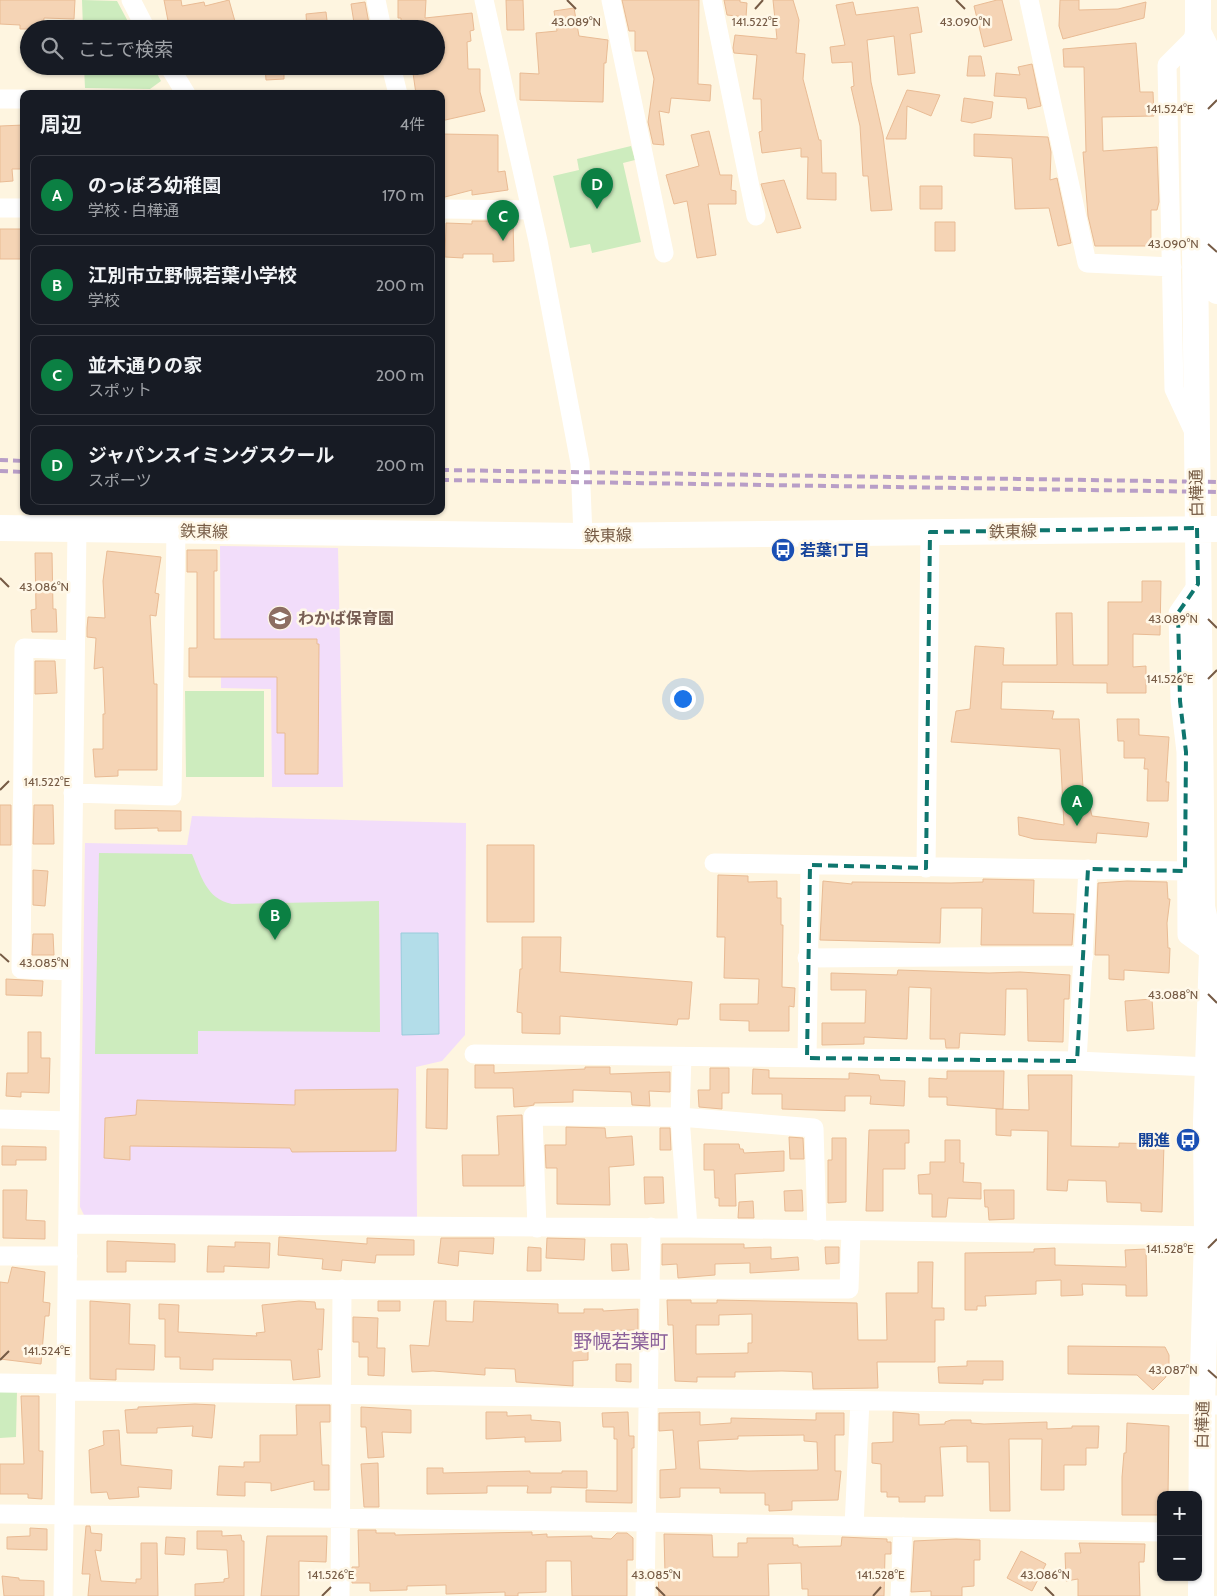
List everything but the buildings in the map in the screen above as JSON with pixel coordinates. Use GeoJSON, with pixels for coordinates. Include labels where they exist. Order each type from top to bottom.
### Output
{"type":"FeatureCollection","features":[{"type":"Feature","properties":{"kind":"main road","name":"白樺通"},"geometry":{"type":"LineString","coordinates":[[1198,0],[1214,64],[1217,291]]}},
{"type":"Feature","properties":{"kind":"main road","name":"白樺通"},"geometry":{"type":"LineString","coordinates":[[1202,1505],[1209,1405],[1212,1122],[1209,1066],[1213,1017],[1215,946],[1202,907],[1209,839],[1198,584],[1207,529],[1196,436],[1193,60],[1208,38]]}},
{"type":"Feature","properties":{"kind":"main road","name":"鉄東線"},"geometry":{"type":"LineString","coordinates":[[0,528],[583,536],[1207,529]]}},
{"type":"Feature","properties":{"kind":"main road","name":"白樺通"},"geometry":{"type":"LineString","coordinates":[[1200,1536],[1201,1596]]}},
{"type":"Feature","properties":{"kind":"street"},"geometry":{"type":"LineString","coordinates":[[131,0],[141,20]]}},
{"type":"Feature","properties":{"kind":"street"},"geometry":{"type":"LineString","coordinates":[[376,0],[380,20]]}},
{"type":"Feature","properties":{"kind":"street"},"geometry":{"type":"LineString","coordinates":[[484,0],[531,210],[580,463],[583,536]]}},
{"type":"Feature","properties":{"kind":"street"},"geometry":{"type":"LineString","coordinates":[[611,0],[664,253]]}},
{"type":"Feature","properties":{"kind":"street"},"geometry":{"type":"LineString","coordinates":[[712,0],[756,216]]}},
{"type":"Feature","properties":{"kind":"street"},"geometry":{"type":"LineString","coordinates":[[1029,0],[1087,263],[1172,267]]}},
{"type":"Feature","properties":{"kind":"street"},"geometry":{"type":"LineString","coordinates":[[1196,436],[1174,389],[1167,65],[1208,38]]}},
{"type":"Feature","properties":{"kind":"street"},"geometry":{"type":"LineString","coordinates":[[174,75],[184,90]]}},
{"type":"Feature","properties":{"kind":"street"},"geometry":{"type":"LineString","coordinates":[[393,75],[397,90]]}},
{"type":"Feature","properties":{"kind":"street"},"geometry":{"type":"LineString","coordinates":[[0,99],[20,99]]}},
{"type":"Feature","properties":{"kind":"street"},"geometry":{"type":"LineString","coordinates":[[0,208],[20,208]]}},
{"type":"Feature","properties":{"kind":"street"},"geometry":{"type":"LineString","coordinates":[[445,210],[531,210]]}},
{"type":"Feature","properties":{"kind":"street"},"geometry":{"type":"LineString","coordinates":[[63,1596],[77,529]]}},
{"type":"Feature","properties":{"kind":"street"},"geometry":{"type":"LineString","coordinates":[[73,793],[172,796],[176,530]]}},
{"type":"Feature","properties":{"kind":"street"},"geometry":{"type":"LineString","coordinates":[[926,868],[930,532]]}},
{"type":"Feature","properties":{"kind":"street"},"geometry":{"type":"LineString","coordinates":[[1198,584],[1178,613],[1180,701],[1186,752],[1185,871],[1187,935],[1215,946]]}},
{"type":"Feature","properties":{"kind":"street"},"geometry":{"type":"LineString","coordinates":[[71,970],[21,969],[24,648],[75,650]]}},
{"type":"Feature","properties":{"kind":"street"},"geometry":{"type":"LineString","coordinates":[[714,863],[1185,871]]}},
{"type":"Feature","properties":{"kind":"street"},"geometry":{"type":"LineString","coordinates":[[807,1058],[807,958],[810,864]]}},
{"type":"Feature","properties":{"kind":"street"},"geometry":{"type":"LineString","coordinates":[[1077,1061],[1088,869]]}},
{"type":"Feature","properties":{"kind":"street"},"geometry":{"type":"LineString","coordinates":[[807,958],[1084,956]]}},
{"type":"Feature","properties":{"kind":"street"},"geometry":{"type":"LineString","coordinates":[[474,1054],[1077,1061],[1209,1066]]}},
{"type":"Feature","properties":{"kind":"street"},"geometry":{"type":"LineString","coordinates":[[682,1057],[680,1117],[688,1228]]}},
{"type":"Feature","properties":{"kind":"street"},"geometry":{"type":"LineString","coordinates":[[537,1228],[533,1116],[680,1117],[814,1128],[817,1231]]}},
{"type":"Feature","properties":{"kind":"street"},"geometry":{"type":"LineString","coordinates":[[0,1119],[69,1121]]}},
{"type":"Feature","properties":{"kind":"street"},"geometry":{"type":"LineString","coordinates":[[68,1224],[537,1228],[651,1227],[1212,1237]]}},
{"type":"Feature","properties":{"kind":"street"},"geometry":{"type":"LineString","coordinates":[[645,1596],[651,1227]]}},
{"type":"Feature","properties":{"kind":"street"},"geometry":{"type":"LineString","coordinates":[[67,1290],[849,1288],[851,1232]]}},
{"type":"Feature","properties":{"kind":"street"},"geometry":{"type":"LineString","coordinates":[[0,1256],[68,1256]]}},
{"type":"Feature","properties":{"kind":"street"},"geometry":{"type":"LineString","coordinates":[[340,1596],[342,1289]]}},
{"type":"Feature","properties":{"kind":"street"},"geometry":{"type":"LineString","coordinates":[[0,1383],[66,1387],[341,1395],[1209,1405]]}},
{"type":"Feature","properties":{"kind":"street"},"geometry":{"type":"LineString","coordinates":[[854,1526],[860,1401]]}},
{"type":"Feature","properties":{"kind":"street"},"geometry":{"type":"LineString","coordinates":[[0,1514],[340,1517],[1157,1532]]}},
{"type":"Feature","properties":{"kind":"street"},"geometry":{"type":"LineString","coordinates":[[900,1596],[903,1527]]}},
{"type":"Feature","properties":{"kind":"highlighted area"},"geometry":{"type":"Polygon","coordinates":[[[1197,528],[1198,584],[1178,613],[1180,701],[1186,752],[1185,871],[1088,869],[1077,1061],[807,1058],[810,865],[926,868],[930,532],[1197,528]]]}},
{"type":"Feature","properties":{"kind":"shaded area","name":"わかば保育園"},"geometry":{"type":"Polygon","coordinates":[[[220,546],[338,548],[343,787],[272,787],[271,689],[221,688],[220,546]]]}},
{"type":"Feature","properties":{"kind":"shaded area"},"geometry":{"type":"Polygon","coordinates":[[[192,816],[466,823],[465,1035],[442,1061],[416,1067],[417,1217],[85,1217],[80,1207],[85,843],[187,845],[192,816]]]}},
{"type":"Feature","properties":{"kind":"green space"},"geometry":{"type":"Polygon","coordinates":[[[82,0],[117,1],[127,20],[83,20],[82,0]]]}},
{"type":"Feature","properties":{"kind":"green space"},"geometry":{"type":"Polygon","coordinates":[[[84,75],[158,75],[161,81],[150,89],[85,88],[84,75]]]}},
{"type":"Feature","properties":{"kind":"green space"},"geometry":{"type":"Polygon","coordinates":[[[631,146],[635,160],[623,163],[641,242],[592,253],[590,244],[570,248],[553,176],[579,170],[577,159],[631,146]]]}},
{"type":"Feature","properties":{"kind":"green space"},"geometry":{"type":"Polygon","coordinates":[[[185,691],[264,691],[264,777],[186,777],[185,691]]]}},
{"type":"Feature","properties":{"kind":"green space"},"geometry":{"type":"Polygon","coordinates":[[[99,853],[192,854],[210,892],[223,901],[232,904],[379,901],[380,1032],[198,1031],[198,1054],[95,1054],[99,853]]]}},
{"type":"Feature","properties":{"kind":"green space"},"geometry":{"type":"Polygon","coordinates":[[[0,1391],[17,1391],[16,1437],[0,1438],[0,1391]]]}},
{"type":"Feature","properties":{"kind":"water"},"geometry":{"type":"Polygon","coordinates":[[[401,933],[438,933],[439,1034],[402,1035],[401,933]]]}},
{"type":"Feature","properties":{"kind":"railway"},"geometry":{"type":"LineString","coordinates":[[0,460],[20,461]]}},
{"type":"Feature","properties":{"kind":"railway"},"geometry":{"type":"LineString","coordinates":[[445,470],[1217,482]]}},
{"type":"Feature","properties":{"kind":"railway"},"geometry":{"type":"LineString","coordinates":[[0,471],[20,472]]}},
{"type":"Feature","properties":{"kind":"railway"},"geometry":{"type":"LineString","coordinates":[[445,480],[1217,492]]}},
{"type":"Feature","properties":{"kind":"place","name":"ジャパンスイミングスクール"},"geometry":{"type":"Point","coordinates":[597,209]}},
{"type":"Feature","properties":{"kind":"place","name":"並木通りの家"},"geometry":{"type":"Point","coordinates":[503,241]}},
{"type":"Feature","properties":{"kind":"place","name":"若葉1丁目"},"geometry":{"type":"Point","coordinates":[783,550]}},
{"type":"Feature","properties":{"kind":"place","name":"わかば保育園"},"geometry":{"type":"Point","coordinates":[280,618]}},
{"type":"Feature","properties":{"kind":"place","name":"のっぽろ幼稚園"},"geometry":{"type":"Point","coordinates":[1077,826]}},
{"type":"Feature","properties":{"kind":"place","name":"江別市立野幌若葉小学校"},"geometry":{"type":"Point","coordinates":[275,940]}},
{"type":"Feature","properties":{"kind":"place","name":"開進"},"geometry":{"type":"Point","coordinates":[1188,1140]}},
{"type":"Feature","properties":{"kind":"district","name":"野幌若葉町"},"geometry":{"type":"Point","coordinates":[621,1341]}}]}
